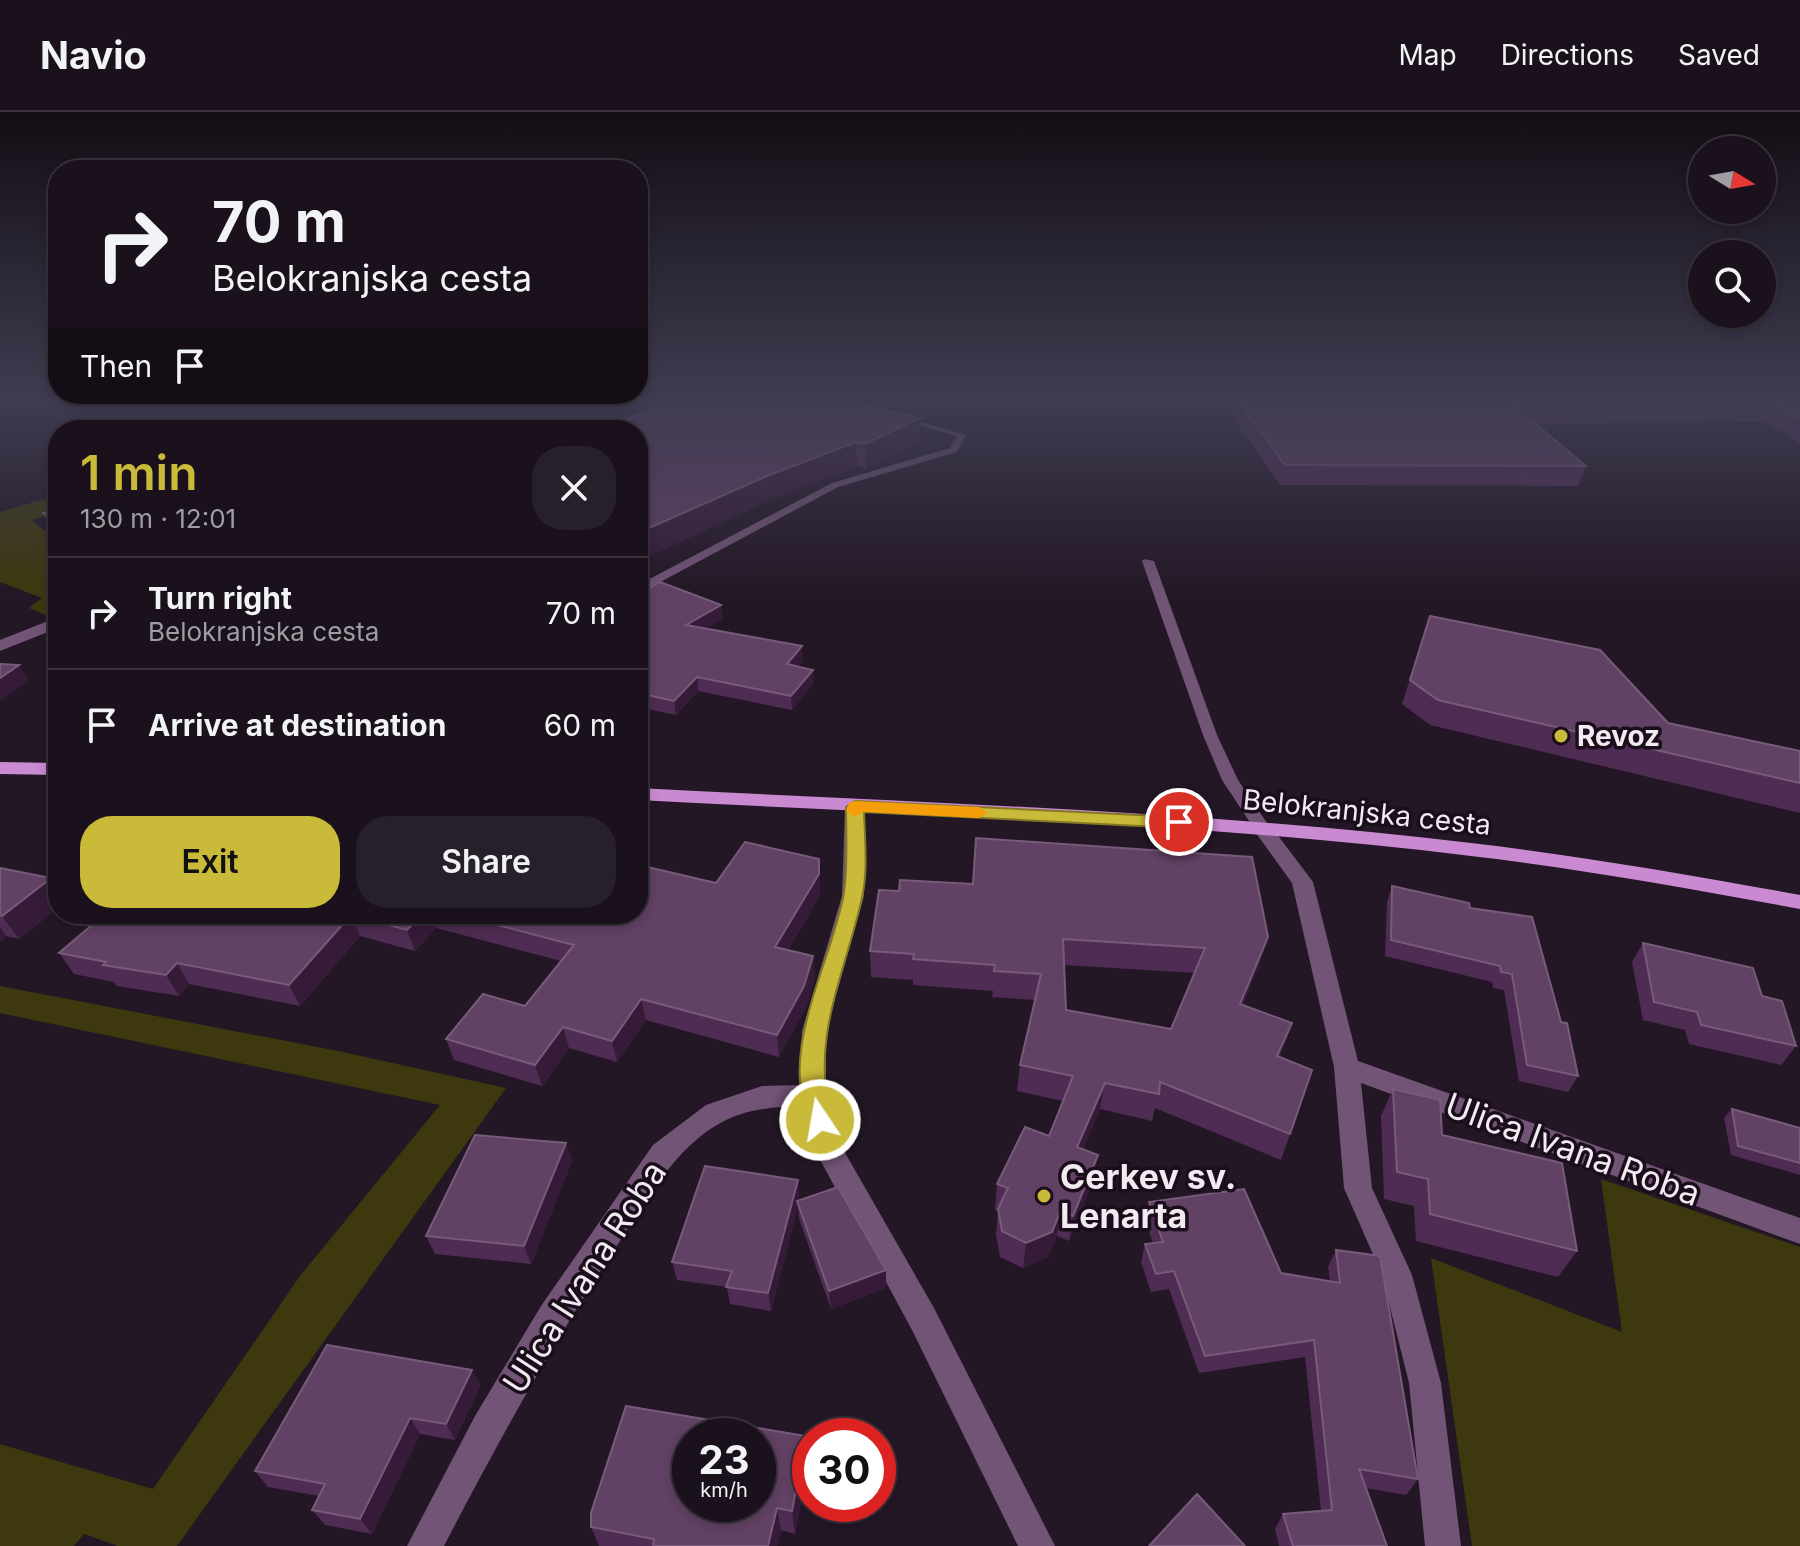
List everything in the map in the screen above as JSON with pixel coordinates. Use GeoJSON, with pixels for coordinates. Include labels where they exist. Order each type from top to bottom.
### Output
{"type":"FeatureCollection","features":[{"type":"Feature","properties":{"kind":"main road"},"geometry":{"type":"LineString","coordinates":[[0,768],[48,769]]}},
{"type":"Feature","properties":{"kind":"main road","name":"Belokranjska cesta"},"geometry":{"type":"LineString","coordinates":[[648,795],[1263,829],[1424,844],[1606,867],[1800,902]]}},
{"type":"Feature","properties":{"kind":"street"},"geometry":{"type":"LineString","coordinates":[[0,646],[48,626]]}},
{"type":"Feature","properties":{"kind":"street"},"geometry":{"type":"LineString","coordinates":[[855,807],[853,896],[814,1031],[813,1095],[827,1146],[923,1319],[1033,1544]]}},
{"type":"Feature","properties":{"kind":"street"},"geometry":{"type":"LineString","coordinates":[[1263,829],[1302,882],[1347,1067],[1358,1188],[1397,1275],[1425,1383],[1443,1546]]}},
{"type":"Feature","properties":{"kind":"street","name":"Ulica Ivana Roba"},"geometry":{"type":"LineString","coordinates":[[1347,1067],[1800,1231]]}},
{"type":"Feature","properties":{"kind":"street","name":"Ulica Ivana Roba"},"geometry":{"type":"LineString","coordinates":[[425,1546],[487,1428],[552,1317],[663,1153],[715,1113],[762,1097],[813,1095]]}},
{"type":"Feature","properties":{"kind":"lane"},"geometry":{"type":"LineString","coordinates":[[648,585],[835,485],[910,463]]}},
{"type":"Feature","properties":{"kind":"lane"},"geometry":{"type":"LineString","coordinates":[[1148,561],[1210,735],[1230,780],[1263,829]]}},
{"type":"Feature","properties":{"kind":"shaded area"},"geometry":{"type":"Polygon","coordinates":[[[48,498],[48,515],[31,520],[48,533],[48,616],[29,608],[42,598],[0,582],[0,512],[48,498]]]}},
{"type":"Feature","properties":{"kind":"shaded area"},"geometry":{"type":"Polygon","coordinates":[[[0,986],[338,1051],[506,1088],[177,1546],[118,1546],[84,1534],[74,1546],[0,1546],[0,1444],[153,1489],[300,1276],[440,1105],[0,1013],[0,986]]]}},
{"type":"Feature","properties":{"kind":"shaded area"},"geometry":{"type":"Polygon","coordinates":[[[1601,1179],[1800,1247],[1800,1546],[1472,1546],[1431,1258],[1622,1332],[1601,1179]]]}},
{"type":"Feature","properties":{"kind":"building"},"geometry":{"type":"Polygon","coordinates":[[[648,463],[801,463],[648,529],[648,463]]]}},
{"type":"Feature","properties":{"kind":"building"},"geometry":{"type":"Polygon","coordinates":[[[1283,463],[1582,463],[1586,466],[1283,463]]]}},
{"type":"Feature","properties":{"kind":"building"},"geometry":{"type":"Polygon","coordinates":[[[660,582],[721,605],[686,625],[802,646],[787,664],[813,670],[791,696],[697,677],[674,701],[648,695],[648,589],[660,582]]]}},
{"type":"Feature","properties":{"kind":"building"},"geometry":{"type":"Polygon","coordinates":[[[1430,616],[1600,650],[1668,723],[1800,751],[1800,783],[1438,700],[1410,680],[1430,616]]]}},
{"type":"Feature","properties":{"kind":"building"},"geometry":{"type":"Polygon","coordinates":[[[0,664],[19,665],[0,678],[0,664]]]}},
{"type":"Feature","properties":{"kind":"building"},"geometry":{"type":"Polygon","coordinates":[[[976,838],[1252,857],[1268,937],[1240,1004],[1292,1023],[1277,1056],[1312,1070],[1290,1134],[1160,1082],[1159,1094],[1105,1083],[1077,1147],[1098,1155],[1073,1216],[1061,1210],[1052,1232],[1026,1243],[1002,1231],[998,1209],[1008,1188],[997,1184],[1025,1127],[1049,1136],[1073,1076],[1020,1065],[1041,974],[994,971],[995,965],[913,959],[914,954],[870,951],[879,890],[899,891],[900,880],[973,884],[976,838]],[[1063,939],[1066,1010],[1171,1029],[1205,948],[1063,939]]]}},
{"type":"Feature","properties":{"kind":"building"},"geometry":{"type":"Polygon","coordinates":[[[745,842],[819,859],[819,874],[775,947],[813,956],[804,986],[777,1035],[641,999],[612,1041],[563,1027],[535,1065],[446,1039],[483,994],[525,1006],[574,945],[494,924],[648,924],[648,867],[716,883],[745,842]]]}},
{"type":"Feature","properties":{"kind":"building"},"geometry":{"type":"Polygon","coordinates":[[[0,868],[48,877],[48,880],[0,915],[0,868]]]}},
{"type":"Feature","properties":{"kind":"building"},"geometry":{"type":"Polygon","coordinates":[[[1392,886],[1469,903],[1470,908],[1532,917],[1561,1022],[1567,1023],[1578,1076],[1527,1065],[1512,974],[1501,972],[1500,966],[1391,940],[1392,886]]]}},
{"type":"Feature","properties":{"kind":"building"},"geometry":{"type":"Polygon","coordinates":[[[93,924],[343,924],[289,985],[177,963],[166,975],[103,965],[106,962],[59,953],[93,924]]]}},
{"type":"Feature","properties":{"kind":"building"},"geometry":{"type":"Polygon","coordinates":[[[385,924],[413,924],[407,930],[385,924]]]}},
{"type":"Feature","properties":{"kind":"building"},"geometry":{"type":"Polygon","coordinates":[[[1643,943],[1753,968],[1762,996],[1782,1001],[1796,1046],[1701,1025],[1697,1012],[1654,1002],[1643,943]]]}},
{"type":"Feature","properties":{"kind":"building"},"geometry":{"type":"Polygon","coordinates":[[[1393,1089],[1440,1100],[1442,1135],[1562,1163],[1577,1251],[1430,1214],[1428,1179],[1397,1172],[1393,1089]]]}},
{"type":"Feature","properties":{"kind":"building"},"geometry":{"type":"Polygon","coordinates":[[[1732,1109],[1800,1128],[1800,1163],[1738,1146],[1732,1109]]]}},
{"type":"Feature","properties":{"kind":"building"},"geometry":{"type":"Polygon","coordinates":[[[475,1135],[566,1143],[524,1246],[426,1236],[475,1135]]]}},
{"type":"Feature","properties":{"kind":"building"},"geometry":{"type":"Polygon","coordinates":[[[705,1166],[798,1180],[768,1293],[726,1287],[732,1271],[672,1262],[705,1166]]]}},
{"type":"Feature","properties":{"kind":"building"},"geometry":{"type":"Polygon","coordinates":[[[838,1187],[886,1270],[829,1291],[797,1201],[838,1187]]]}},
{"type":"Feature","properties":{"kind":"building"},"geometry":{"type":"Polygon","coordinates":[[[1244,1189],[1281,1273],[1340,1283],[1336,1250],[1380,1256],[1418,1479],[1359,1469],[1387,1546],[1293,1546],[1283,1514],[1332,1510],[1314,1340],[1205,1356],[1174,1271],[1156,1274],[1145,1244],[1163,1242],[1149,1202],[1244,1189]]]}},
{"type":"Feature","properties":{"kind":"building"},"geometry":{"type":"Polygon","coordinates":[[[327,1345],[472,1370],[446,1424],[410,1418],[360,1519],[312,1510],[325,1484],[255,1471],[327,1345]]]}},
{"type":"Feature","properties":{"kind":"building"},"geometry":{"type":"Polygon","coordinates":[[[626,1406],[698,1418],[672,1418],[672,1522],[774,1522],[768,1546],[653,1546],[654,1539],[591,1527],[591,1513],[626,1406]]]}},
{"type":"Feature","properties":{"kind":"building"},"geometry":{"type":"Polygon","coordinates":[[[776,1431],[792,1434],[792,1511],[777,1508],[776,1512],[776,1431]]]}},
{"type":"Feature","properties":{"kind":"building"},"geometry":{"type":"Polygon","coordinates":[[[1197,1494],[1245,1546],[1149,1546],[1197,1494]]]}},
{"type":"Feature","properties":{"kind":"slow traffic"},"geometry":{"type":"LineString","coordinates":[[855,811],[855,807],[979,813]]}},
{"type":"Feature","properties":{"kind":"place","name":"Revoz"},"geometry":{"type":"Point","coordinates":[1561,736]}},
{"type":"Feature","properties":{"kind":"place","name":"Cerkev sv. Lenarta"},"geometry":{"type":"Point","coordinates":[1044,1196]}},
{"type":"Feature","properties":{"kind":"route"},"geometry":{"type":"LineString","coordinates":[[820,1120],[813,1095],[814,1031],[853,896],[855,807],[1179,822]]}}]}
